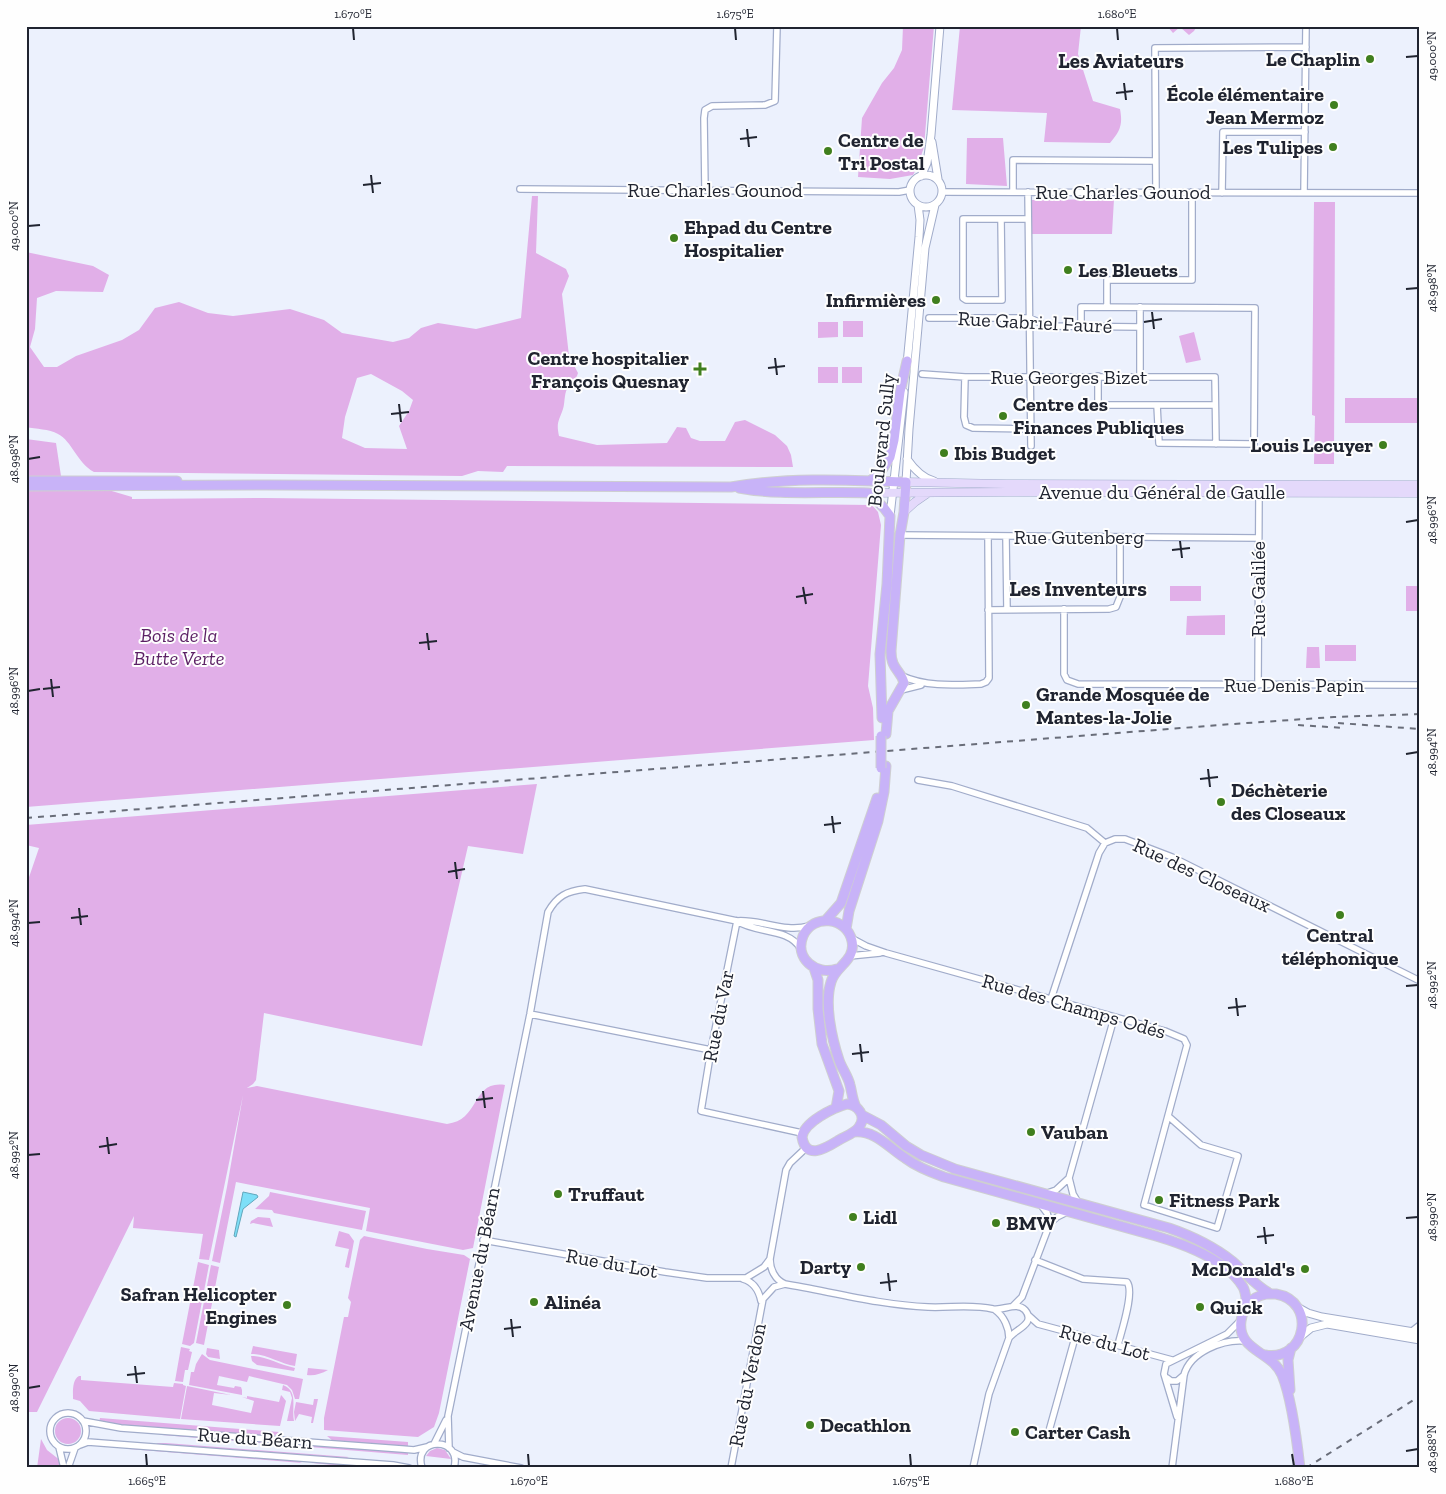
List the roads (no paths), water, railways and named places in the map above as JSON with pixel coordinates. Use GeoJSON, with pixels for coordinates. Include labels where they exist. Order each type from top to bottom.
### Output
{"type":"FeatureCollection","features":[{"type":"Feature","properties":{"kind":"main road"},"geometry":{"type":"LineString","coordinates":[[870,481],[880,473],[890,457],[907,361]]}},
{"type":"Feature","properties":{"kind":"main road"},"geometry":{"type":"LineString","coordinates":[[26,480],[163,481],[267,485]]}},
{"type":"Feature","properties":{"kind":"main road"},"geometry":{"type":"LineString","coordinates":[[731,487],[774,482],[906,482]]}},
{"type":"Feature","properties":{"kind":"main road","name":"Avenue du Général de Gaulle"},"geometry":{"type":"LineString","coordinates":[[906,482],[1420,485]]}},
{"type":"Feature","properties":{"kind":"main road","name":"Boulevard Sully"},"geometry":{"type":"LineString","coordinates":[[899,674],[891,661],[891,651],[906,482]]}},
{"type":"Feature","properties":{"kind":"main road"},"geometry":{"type":"LineString","coordinates":[[26,486],[731,487],[751,490],[869,493],[890,516]]}},
{"type":"Feature","properties":{"kind":"main road","name":"Avenue du Général de Gaulle"},"geometry":{"type":"LineString","coordinates":[[869,493],[1420,493]]}},
{"type":"Feature","properties":{"kind":"main road"},"geometry":{"type":"LineString","coordinates":[[904,512],[928,493]]}},
{"type":"Feature","properties":{"kind":"main road","name":"Boulevard Sully"},"geometry":{"type":"LineString","coordinates":[[884,735],[880,654],[887,584],[890,516]]}},
{"type":"Feature","properties":{"kind":"main road"},"geometry":{"type":"LineString","coordinates":[[846,929],[849,911],[878,821],[884,792],[884,735],[888,711],[899,692],[904,683],[899,674],[887,672],[881,684],[890,694],[899,692]]}},
{"type":"Feature","properties":{"kind":"main road"},"geometry":{"type":"LineString","coordinates":[[826,920],[840,903],[872,815],[883,767]]}},
{"type":"Feature","properties":{"kind":"main road"},"geometry":{"type":"LineString","coordinates":[[814,968],[826,971],[837,969],[844,965],[850,956],[853,946],[851,938],[846,929],[837,922],[826,920],[811,926],[803,937],[802,950],[806,960],[814,968],[818,980],[818,1019],[822,1044],[839,1088],[836,1108]]}},
{"type":"Feature","properties":{"kind":"main road"},"geometry":{"type":"LineString","coordinates":[[837,969],[830,983],[830,1019],[835,1047],[850,1084],[852,1097],[862,1115],[881,1125],[920,1155],[955,1169],[1169,1228],[1200,1240],[1223,1255],[1258,1286],[1271,1294],[1287,1298],[1297,1307],[1302,1322],[1300,1337],[1292,1348],[1288,1360],[1300,1468]]}},
{"type":"Feature","properties":{"kind":"main road"},"geometry":{"type":"LineString","coordinates":[[856,1107],[847,1104],[836,1108],[809,1124],[802,1133],[802,1140],[806,1147],[813,1151],[820,1150],[854,1132],[860,1126],[862,1115]]}},
{"type":"Feature","properties":{"kind":"main road"},"geometry":{"type":"LineString","coordinates":[[854,1132],[867,1132],[874,1135],[905,1159],[933,1174],[1174,1241],[1206,1255],[1239,1282],[1244,1289],[1247,1306]]}},
{"type":"Feature","properties":{"kind":"main road"},"geometry":{"type":"LineString","coordinates":[[1271,1294],[1259,1297],[1247,1306],[1241,1319],[1241,1331],[1253,1349],[1265,1355],[1282,1374],[1294,1427]]}},
{"type":"Feature","properties":{"kind":"main road"},"geometry":{"type":"LineString","coordinates":[[1265,1355],[1280,1354],[1292,1348]]}},
{"type":"Feature","properties":{"kind":"street"},"geometry":{"type":"LineString","coordinates":[[705,190],[705,110],[712,106],[765,105],[775,101],[777,26]]}},
{"type":"Feature","properties":{"kind":"street"},"geometry":{"type":"LineString","coordinates":[[931,135],[938,179],[943,192],[942,197],[935,205],[926,208],[918,205],[912,199],[910,190],[913,182],[921,176],[927,163],[940,26]]}},
{"type":"Feature","properties":{"kind":"street"},"geometry":{"type":"LineString","coordinates":[[1304,193],[1306,26]]}},
{"type":"Feature","properties":{"kind":"street"},"geometry":{"type":"LineString","coordinates":[[1156,192],[1154,161],[1155,48],[1306,47]]}},
{"type":"Feature","properties":{"kind":"street"},"geometry":{"type":"LineString","coordinates":[[1222,192],[1223,132],[1305,132]]}},
{"type":"Feature","properties":{"kind":"street"},"geometry":{"type":"LineString","coordinates":[[1013,192],[1014,160],[1154,161]]}},
{"type":"Feature","properties":{"kind":"street"},"geometry":{"type":"LineString","coordinates":[[921,176],[930,175],[938,179]]}},
{"type":"Feature","properties":{"kind":"street","name":"Rue Charles Gounod"},"geometry":{"type":"LineString","coordinates":[[520,189],[899,192],[910,190]]}},
{"type":"Feature","properties":{"kind":"street","name":"Rue Charles Gounod"},"geometry":{"type":"LineString","coordinates":[[943,192],[1420,193]]}},
{"type":"Feature","properties":{"kind":"street"},"geometry":{"type":"LineString","coordinates":[[1028,192],[1031,446]]}},
{"type":"Feature","properties":{"kind":"street"},"geometry":{"type":"LineString","coordinates":[[1107,307],[1107,280],[1192,280],[1192,192]]}},
{"type":"Feature","properties":{"kind":"street","name":"Boulevard Sully"},"geometry":{"type":"LineString","coordinates":[[890,516],[900,439],[919,236],[920,220],[918,205]]}},
{"type":"Feature","properties":{"kind":"street","name":"Boulevard Sully"},"geometry":{"type":"LineString","coordinates":[[906,482],[925,248],[935,205]]}},
{"type":"Feature","properties":{"kind":"street"},"geometry":{"type":"LineString","coordinates":[[1001,219],[1002,300],[966,300],[963,298],[963,219],[1001,219],[1028,219]]}},
{"type":"Feature","properties":{"kind":"street"},"geometry":{"type":"LineString","coordinates":[[1081,326],[1081,307],[1255,308],[1254,444],[1159,443],[1157,439],[1157,406]]}},
{"type":"Feature","properties":{"kind":"street"},"geometry":{"type":"LineString","coordinates":[[1140,307],[1140,376]]}},
{"type":"Feature","properties":{"kind":"street","name":"Rue Gabriel Fauré"},"geometry":{"type":"LineString","coordinates":[[929,318],[1030,318],[1048,326],[1140,327]]}},
{"type":"Feature","properties":{"kind":"street","name":"Rue Georges Bizet"},"geometry":{"type":"LineString","coordinates":[[922,374],[965,377],[1215,377],[1215,406]]}},
{"type":"Feature","properties":{"kind":"street"},"geometry":{"type":"LineString","coordinates":[[1098,376],[1098,405],[1215,406],[1216,444]]}},
{"type":"Feature","properties":{"kind":"street"},"geometry":{"type":"LineString","coordinates":[[965,377],[964,418],[966,424],[973,428],[1031,429]]}},
{"type":"Feature","properties":{"kind":"street"},"geometry":{"type":"LineString","coordinates":[[907,459],[925,477],[940,482]]}},
{"type":"Feature","properties":{"kind":"street","name":"Rue Galilée"},"geometry":{"type":"LineString","coordinates":[[1258,685],[1259,492]]}},
{"type":"Feature","properties":{"kind":"street","name":"Rue Gutenberg"},"geometry":{"type":"LineString","coordinates":[[900,535],[1258,538]]}},
{"type":"Feature","properties":{"kind":"street"},"geometry":{"type":"LineString","coordinates":[[899,674],[915,682],[928,684],[983,684],[989,678],[988,537]]}},
{"type":"Feature","properties":{"kind":"street"},"geometry":{"type":"LineString","coordinates":[[1006,537],[1006,610]]}},
{"type":"Feature","properties":{"kind":"street"},"geometry":{"type":"LineString","coordinates":[[988,610],[1108,609],[1116,606],[1120,597],[1120,538]]}},
{"type":"Feature","properties":{"kind":"street","name":"Rue Denis Papin"},"geometry":{"type":"LineString","coordinates":[[1064,609],[1064,674],[1067,680],[1078,684],[1420,685]]}},
{"type":"Feature","properties":{"kind":"street"},"geometry":{"type":"LineString","coordinates":[[899,692],[928,684]]}},
{"type":"Feature","properties":{"kind":"street"},"geometry":{"type":"LineString","coordinates":[[918,780],[952,786],[1087,828],[1105,842]]}},
{"type":"Feature","properties":{"kind":"street","name":"Rue des Closeaux"},"geometry":{"type":"LineString","coordinates":[[1051,999],[1094,864],[1105,842],[1116,839],[1125,839],[1172,858],[1420,981]]}},
{"type":"Feature","properties":{"kind":"street","name":"Avenue du Béarn"},"geometry":{"type":"LineString","coordinates":[[434,1444],[448,1416],[530,1014],[548,912],[552,905],[561,896],[572,890],[585,889],[737,921]]}},
{"type":"Feature","properties":{"kind":"street"},"geometry":{"type":"LineString","coordinates":[[737,921],[747,920],[793,929],[811,926]]}},
{"type":"Feature","properties":{"kind":"street"},"geometry":{"type":"LineString","coordinates":[[737,921],[744,926],[787,936],[797,943],[802,950]]}},
{"type":"Feature","properties":{"kind":"street","name":"Rue du Var"},"geometry":{"type":"LineString","coordinates":[[737,921],[711,1050],[701,1111],[802,1133]]}},
{"type":"Feature","properties":{"kind":"street","name":"Rue des Champs Odés"},"geometry":{"type":"LineString","coordinates":[[851,938],[886,953],[1165,1031],[1184,1038],[1187,1045],[1144,1205],[1217,1228],[1238,1156],[1201,1145],[1168,1116]]}},
{"type":"Feature","properties":{"kind":"street","name":"Rue des Champs Odés"},"geometry":{"type":"LineString","coordinates":[[850,956],[886,953]]}},
{"type":"Feature","properties":{"kind":"street"},"geometry":{"type":"LineString","coordinates":[[530,1014],[711,1050]]}},
{"type":"Feature","properties":{"kind":"street"},"geometry":{"type":"LineString","coordinates":[[1079,1204],[1073,1194],[1069,1178],[1114,1018]]}},
{"type":"Feature","properties":{"kind":"street"},"geometry":{"type":"LineString","coordinates":[[742,1279],[761,1269],[770,1259],[786,1170],[790,1162],[806,1147]]}},
{"type":"Feature","properties":{"kind":"street"},"geometry":{"type":"LineString","coordinates":[[1045,1194],[1056,1190],[1069,1178]]}},
{"type":"Feature","properties":{"kind":"street"},"geometry":{"type":"LineString","coordinates":[[1039,1204],[1047,1213],[1050,1223]]}},
{"type":"Feature","properties":{"kind":"street"},"geometry":{"type":"LineString","coordinates":[[1018,1330],[1012,1330],[1005,1323],[1005,1314],[1022,1297],[1050,1223],[1062,1214],[1069,1212]]}},
{"type":"Feature","properties":{"kind":"street","name":"Rue du Lot"},"geometry":{"type":"LineString","coordinates":[[483,1240],[692,1276],[742,1279]]}},
{"type":"Feature","properties":{"kind":"street"},"geometry":{"type":"LineString","coordinates":[[762,1303],[764,1296],[772,1289],[774,1274],[770,1259]]}},
{"type":"Feature","properties":{"kind":"street"},"geometry":{"type":"LineString","coordinates":[[1035,1260],[1082,1279],[1127,1282],[1130,1286],[1130,1295],[1118,1346]]}},
{"type":"Feature","properties":{"kind":"street"},"geometry":{"type":"LineString","coordinates":[[761,1269],[766,1269],[785,1284],[830,1293],[921,1306],[971,1306],[994,1309],[1020,1306],[1024,1309]]}},
{"type":"Feature","properties":{"kind":"street"},"geometry":{"type":"LineString","coordinates":[[755,1273],[753,1278],[762,1303]]}},
{"type":"Feature","properties":{"kind":"street"},"geometry":{"type":"LineString","coordinates":[[742,1279],[763,1292],[785,1284]]}},
{"type":"Feature","properties":{"kind":"street"},"geometry":{"type":"LineString","coordinates":[[1022,1297],[1024,1309],[1038,1324]]}},
{"type":"Feature","properties":{"kind":"street","name":"Rue du Verdon"},"geometry":{"type":"LineString","coordinates":[[731,1467],[762,1303]]}},
{"type":"Feature","properties":{"kind":"street"},"geometry":{"type":"LineString","coordinates":[[1297,1307],[1322,1317],[1420,1333]]}},
{"type":"Feature","properties":{"kind":"street"},"geometry":{"type":"LineString","coordinates":[[994,1309],[1000,1314],[1005,1323],[1009,1338]]}},
{"type":"Feature","properties":{"kind":"street"},"geometry":{"type":"LineString","coordinates":[[1025,1326],[1028,1315]]}},
{"type":"Feature","properties":{"kind":"street","name":"Rue du Lot"},"geometry":{"type":"LineString","coordinates":[[1038,1324],[1174,1360],[1227,1334],[1241,1319]]}},
{"type":"Feature","properties":{"kind":"street"},"geometry":{"type":"LineString","coordinates":[[973,1468],[986,1405],[1009,1338],[1013,1333],[1025,1326],[1038,1324]]}},
{"type":"Feature","properties":{"kind":"street"},"geometry":{"type":"LineString","coordinates":[[1300,1337],[1311,1328],[1327,1324],[1420,1340]]}},
{"type":"Feature","properties":{"kind":"street"},"geometry":{"type":"LineString","coordinates":[[1411,1332],[1420,1325]]}},
{"type":"Feature","properties":{"kind":"street"},"geometry":{"type":"LineString","coordinates":[[1049,1431],[1076,1334]]}},
{"type":"Feature","properties":{"kind":"street"},"geometry":{"type":"LineString","coordinates":[[1165,1376],[1170,1380],[1180,1380],[1189,1363],[1194,1358],[1218,1345],[1231,1341],[1246,1341]]}},
{"type":"Feature","properties":{"kind":"street"},"geometry":{"type":"LineString","coordinates":[[1154,1355],[1164,1369],[1179,1422]]}},
{"type":"Feature","properties":{"kind":"street"},"geometry":{"type":"LineString","coordinates":[[1164,1369],[1166,1364],[1174,1360],[1183,1363],[1185,1373],[1172,1468]]}},
{"type":"Feature","properties":{"kind":"street"},"geometry":{"type":"LineString","coordinates":[[68,1468],[77,1446],[86,1433],[83,1421],[75,1414],[66,1412],[56,1416],[52,1420],[49,1432],[54,1444],[64,1449],[77,1446]]}},
{"type":"Feature","properties":{"kind":"street","name":"Avenue du Béarn"},"geometry":{"type":"LineString","coordinates":[[448,1416],[451,1450],[455,1458],[454,1468]]}},
{"type":"Feature","properties":{"kind":"street","name":"Rue du Béarn"},"geometry":{"type":"LineString","coordinates":[[83,1421],[121,1428],[402,1450],[414,1450],[434,1444]]}},
{"type":"Feature","properties":{"kind":"street","name":"Rue du Béarn"},"geometry":{"type":"LineString","coordinates":[[77,1446],[88,1442],[124,1444],[393,1465],[409,1468]]}},
{"type":"Feature","properties":{"kind":"street"},"geometry":{"type":"LineString","coordinates":[[434,1444],[442,1444],[451,1450],[478,1460],[521,1468]]}},
{"type":"Feature","properties":{"kind":"street"},"geometry":{"type":"LineString","coordinates":[[59,1447],[64,1468]]}},
{"type":"Feature","properties":{"kind":"street"},"geometry":{"type":"LineString","coordinates":[[422,1468],[421,1455],[427,1447]]}},
{"type":"Feature","properties":{"kind":"water"},"geometry":{"type":"Polygon","coordinates":[[[243,1192],[257,1195],[258,1197],[243,1209],[236,1237],[234,1236],[243,1192]]]}},
{"type":"Feature","properties":{"kind":"railway"},"geometry":{"type":"LineString","coordinates":[[26,818],[1233,724],[1334,717],[1420,714]]}},
{"type":"Feature","properties":{"kind":"railway"},"geometry":{"type":"LineString","coordinates":[[1338,723],[1420,729]]}},
{"type":"Feature","properties":{"kind":"railway"},"geometry":{"type":"LineString","coordinates":[[1298,725],[1345,728]]}},
{"type":"Feature","properties":{"kind":"railway"},"geometry":{"type":"LineString","coordinates":[[1306,1468],[1420,1396]]}},
{"type":"Feature","properties":{"kind":"place","name":"Le Chaplin"},"geometry":{"type":"Point","coordinates":[1370,59]}},
{"type":"Feature","properties":{"kind":"place","name":"École élémentaire Jean Mermoz"},"geometry":{"type":"Point","coordinates":[1334,105]}},
{"type":"Feature","properties":{"kind":"place","name":"Les Tulipes"},"geometry":{"type":"Point","coordinates":[1333,147]}},
{"type":"Feature","properties":{"kind":"place","name":"Centre de Tri Postal"},"geometry":{"type":"Point","coordinates":[828,151]}},
{"type":"Feature","properties":{"kind":"place","name":"Ehpad du Centre Hospitalier"},"geometry":{"type":"Point","coordinates":[674,238]}},
{"type":"Feature","properties":{"kind":"place","name":"Les Bleuets"},"geometry":{"type":"Point","coordinates":[1068,270]}},
{"type":"Feature","properties":{"kind":"place","name":"Infirmières"},"geometry":{"type":"Point","coordinates":[936,300]}},
{"type":"Feature","properties":{"kind":"place","name":"Centre hospitalier François Quesnay"},"geometry":{"type":"Point","coordinates":[700,369]}},
{"type":"Feature","properties":{"kind":"place","name":"Centre des Finances Publiques"},"geometry":{"type":"Point","coordinates":[1003,416]}},
{"type":"Feature","properties":{"kind":"place","name":"Louis Lecuyer"},"geometry":{"type":"Point","coordinates":[1383,445]}},
{"type":"Feature","properties":{"kind":"place","name":"Ibis Budget"},"geometry":{"type":"Point","coordinates":[944,453]}},
{"type":"Feature","properties":{"kind":"place","name":"Grande Mosquée de Mantes-la-Jolie"},"geometry":{"type":"Point","coordinates":[1026,705]}},
{"type":"Feature","properties":{"kind":"place","name":"Déchèterie des Closeaux"},"geometry":{"type":"Point","coordinates":[1221,802]}},
{"type":"Feature","properties":{"kind":"place","name":"Central téléphonique"},"geometry":{"type":"Point","coordinates":[1340,915]}},
{"type":"Feature","properties":{"kind":"place","name":"Vauban"},"geometry":{"type":"Point","coordinates":[1031,1132]}},
{"type":"Feature","properties":{"kind":"place","name":"Truffaut"},"geometry":{"type":"Point","coordinates":[558,1194]}},
{"type":"Feature","properties":{"kind":"place","name":"Fitness Park"},"geometry":{"type":"Point","coordinates":[1159,1200]}},
{"type":"Feature","properties":{"kind":"place","name":"Lidl"},"geometry":{"type":"Point","coordinates":[853,1217]}},
{"type":"Feature","properties":{"kind":"place","name":"BMW"},"geometry":{"type":"Point","coordinates":[996,1223]}},
{"type":"Feature","properties":{"kind":"place","name":"Darty"},"geometry":{"type":"Point","coordinates":[861,1267]}},
{"type":"Feature","properties":{"kind":"place","name":"McDonald's"},"geometry":{"type":"Point","coordinates":[1305,1269]}},
{"type":"Feature","properties":{"kind":"place","name":"Alinéa"},"geometry":{"type":"Point","coordinates":[534,1302]}},
{"type":"Feature","properties":{"kind":"place","name":"Safran Helicopter Engines"},"geometry":{"type":"Point","coordinates":[287,1305]}},
{"type":"Feature","properties":{"kind":"place","name":"Quick"},"geometry":{"type":"Point","coordinates":[1200,1307]}},
{"type":"Feature","properties":{"kind":"place","name":"Decathlon"},"geometry":{"type":"Point","coordinates":[810,1425]}},
{"type":"Feature","properties":{"kind":"place","name":"Carter Cash"},"geometry":{"type":"Point","coordinates":[1015,1432]}},
{"type":"Feature","properties":{"kind":"district","name":"Les Aviateurs"},"geometry":{"type":"Point","coordinates":[1121,60]}},
{"type":"Feature","properties":{"kind":"district","name":"Les Inventeurs"},"geometry":{"type":"Point","coordinates":[1078,588]}},
{"type":"Feature","properties":{"kind":"park label","name":"Bois de la Butte Verte"},"geometry":{"type":"Point","coordinates":[179,646]}}]}
